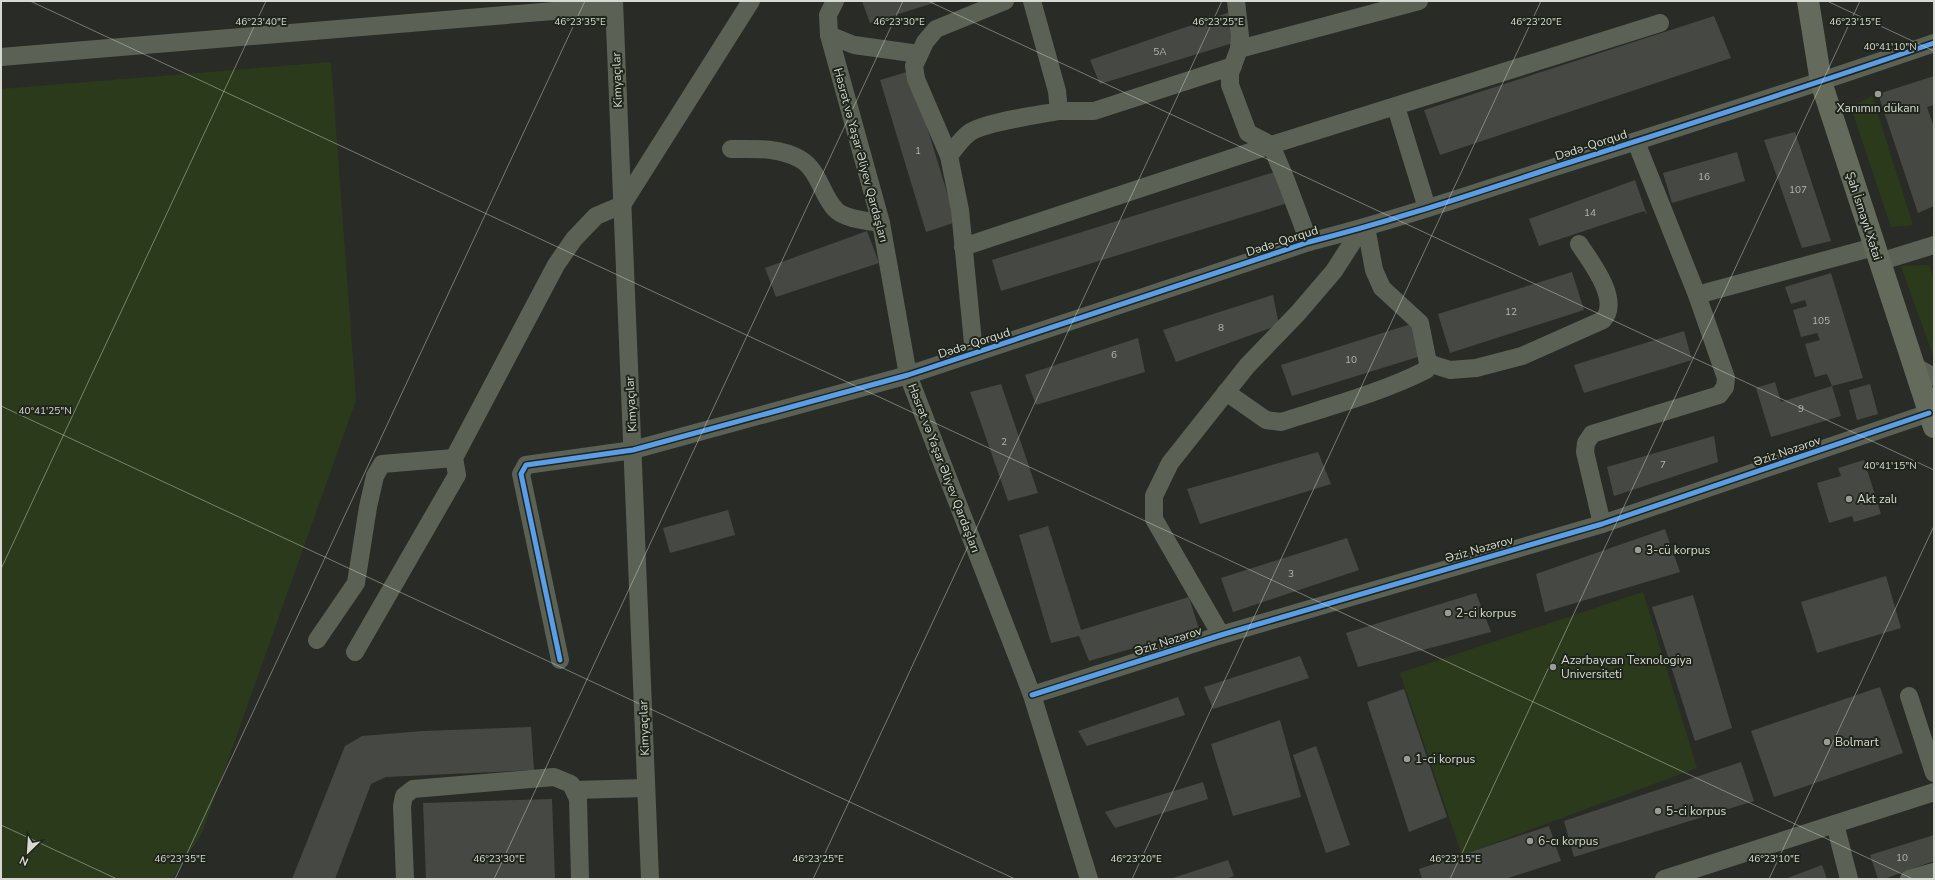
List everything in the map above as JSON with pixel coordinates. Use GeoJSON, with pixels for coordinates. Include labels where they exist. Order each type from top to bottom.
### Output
{"type":"FeatureCollection","features":[{"type":"Feature","properties":{"kind":"main road","name":"Şah İsmayıl Xətai"},"geometry":{"type":"LineString","coordinates":[[1808,1],[1821,82],[1932,420]]}},
{"type":"Feature","properties":{"kind":"street"},"geometry":{"type":"LineString","coordinates":[[354,652],[458,475],[454,458],[556,265],[574,239],[596,216],[622,205],[751,1]]}},
{"type":"Feature","properties":{"kind":"street","name":"Həsrət və Yaşar Əliyev Qardaşları"},"geometry":{"type":"LineString","coordinates":[[836,1],[828,14],[829,35],[881,223],[908,375],[1032,695],[1090,879]]}},
{"type":"Feature","properties":{"kind":"street"},"geometry":{"type":"LineString","coordinates":[[974,353],[960,210],[949,156],[916,79],[914,66],[925,42],[936,29],[1005,1]]}},
{"type":"Feature","properties":{"kind":"street"},"geometry":{"type":"LineString","coordinates":[[1032,1],[1057,91],[1059,111]]}},
{"type":"Feature","properties":{"kind":"street"},"geometry":{"type":"LineString","coordinates":[[1236,1],[1240,36],[1230,85],[1248,133],[1271,145],[1286,178],[1309,242]]}},
{"type":"Feature","properties":{"kind":"street"},"geometry":{"type":"LineString","coordinates":[[949,156],[960,141],[970,132],[982,127],[1059,111],[1094,111],[1236,58],[1419,1]]}},
{"type":"Feature","properties":{"kind":"street"},"geometry":{"type":"LineString","coordinates":[[1,57],[614,3]]}},
{"type":"Feature","properties":{"kind":"street","name":"Kimyaçılar"},"geometry":{"type":"LineString","coordinates":[[614,3],[650,879]]}},
{"type":"Feature","properties":{"kind":"street"},"geometry":{"type":"LineString","coordinates":[[963,246],[1271,145],[1660,23]]}},
{"type":"Feature","properties":{"kind":"street"},"geometry":{"type":"LineString","coordinates":[[829,35],[854,45],[919,54]]}},
{"type":"Feature","properties":{"kind":"street","name":"Dədə-Qorqud"},"geometry":{"type":"LineString","coordinates":[[560,660],[521,474],[526,465],[633,450],[908,375],[1309,242],[1363,228],[1636,142],[1821,82],[1934,43]]}},
{"type":"Feature","properties":{"kind":"street"},"geometry":{"type":"LineString","coordinates":[[1396,107],[1427,208]]}},
{"type":"Feature","properties":{"kind":"street"},"geometry":{"type":"LineString","coordinates":[[1602,524],[1585,452],[1586,443],[1592,434],[1719,395],[1725,387],[1726,378],[1696,295],[1636,142]]}},
{"type":"Feature","properties":{"kind":"street"},"geometry":{"type":"LineString","coordinates":[[731,149],[771,149],[800,159],[811,168],[835,210],[858,220],[881,223]]}},
{"type":"Feature","properties":{"kind":"street"},"geometry":{"type":"LineString","coordinates":[[1226,392],[1266,420],[1281,422],[1411,378],[1426,370],[1428,363],[1420,323],[1382,288],[1374,270],[1363,228]]}},
{"type":"Feature","properties":{"kind":"street"},"geometry":{"type":"LineString","coordinates":[[1221,634],[1154,519],[1154,496],[1170,463],[1248,366],[1298,313],[1334,271],[1363,228]]}},
{"type":"Feature","properties":{"kind":"street"},"geometry":{"type":"LineString","coordinates":[[1428,363],[1450,370],[1476,368],[1522,356],[1603,320],[1608,314],[1609,306],[1605,288],[1579,244]]}},
{"type":"Feature","properties":{"kind":"street"},"geometry":{"type":"LineString","coordinates":[[1696,295],[1877,254],[1934,245]]}},
{"type":"Feature","properties":{"kind":"street"},"geometry":{"type":"LineString","coordinates":[[1914,366],[1934,376]]}},
{"type":"Feature","properties":{"kind":"street","name":"Əziz Nəzərov"},"geometry":{"type":"LineString","coordinates":[[1032,695],[1221,634],[1602,524],[1932,420]]}},
{"type":"Feature","properties":{"kind":"street"},"geometry":{"type":"LineString","coordinates":[[316,640],[356,583],[368,507],[375,476],[382,464],[454,458]]}},
{"type":"Feature","properties":{"kind":"street"},"geometry":{"type":"LineString","coordinates":[[1909,696],[1934,773]]}},
{"type":"Feature","properties":{"kind":"street"},"geometry":{"type":"LineString","coordinates":[[392,879],[405,872],[402,806],[404,796],[413,789],[554,777],[571,784],[578,799],[580,879]]}},
{"type":"Feature","properties":{"kind":"street"},"geometry":{"type":"LineString","coordinates":[[574,790],[646,788]]}},
{"type":"Feature","properties":{"kind":"street"},"geometry":{"type":"LineString","coordinates":[[1664,879],[1934,792]]}},
{"type":"Feature","properties":{"kind":"street"},"geometry":{"type":"LineString","coordinates":[[1835,824],[1848,879]]}},
{"type":"Feature","properties":{"kind":"street"},"geometry":{"type":"LineString","coordinates":[[1909,879],[1934,872]]}},
{"type":"Feature","properties":{"kind":"green space"},"geometry":{"type":"Polygon","coordinates":[[[331,62],[356,400],[202,833],[172,879],[1,879],[1,89],[331,62]]]}},
{"type":"Feature","properties":{"kind":"green space"},"geometry":{"type":"Polygon","coordinates":[[[1872,96],[1913,225],[1891,227],[1851,107],[1872,96]]]}},
{"type":"Feature","properties":{"kind":"green space"},"geometry":{"type":"Polygon","coordinates":[[[1929,265],[1934,280],[1934,358],[1901,266],[1929,265]]]}},
{"type":"Feature","properties":{"kind":"green space"},"geometry":{"type":"Polygon","coordinates":[[[1643,592],[1697,768],[1462,855],[1400,673],[1643,592]]]}},
{"type":"Feature","properties":{"kind":"building"},"geometry":{"type":"Polygon","coordinates":[[[862,1],[940,1],[870,23],[862,1]]]}},
{"type":"Feature","properties":{"kind":"building"},"geometry":{"type":"Polygon","coordinates":[[[1230,12],[1233,43],[1100,84],[1090,60],[1230,12]]]}},
{"type":"Feature","properties":{"kind":"building"},"geometry":{"type":"Polygon","coordinates":[[[1714,16],[1731,58],[1440,155],[1424,110],[1714,16]]]}},
{"type":"Feature","properties":{"kind":"building"},"geometry":{"type":"Polygon","coordinates":[[[910,71],[956,222],[926,232],[880,80],[910,71]]]}},
{"type":"Feature","properties":{"kind":"building"},"geometry":{"type":"Polygon","coordinates":[[[1934,76],[1934,105],[1927,107],[1934,127],[1934,206],[1918,213],[1878,94],[1934,76]]]}},
{"type":"Feature","properties":{"kind":"building"},"geometry":{"type":"Polygon","coordinates":[[[1795,132],[1831,241],[1802,248],[1764,140],[1795,132]]]}},
{"type":"Feature","properties":{"kind":"building"},"geometry":{"type":"Polygon","coordinates":[[[1737,152],[1745,181],[1672,203],[1663,173],[1737,152]]]}},
{"type":"Feature","properties":{"kind":"building"},"geometry":{"type":"Polygon","coordinates":[[[1278,171],[1288,203],[1001,291],[992,260],[1278,171]]]}},
{"type":"Feature","properties":{"kind":"building"},"geometry":{"type":"Polygon","coordinates":[[[1635,180],[1647,215],[1644,211],[1539,246],[1529,219],[1635,180]]]}},
{"type":"Feature","properties":{"kind":"building"},"geometry":{"type":"Polygon","coordinates":[[[867,231],[879,263],[776,297],[765,268],[867,231]]]}},
{"type":"Feature","properties":{"kind":"building"},"geometry":{"type":"Polygon","coordinates":[[[1572,272],[1584,310],[1450,353],[1438,314],[1572,272]]]}},
{"type":"Feature","properties":{"kind":"building"},"geometry":{"type":"Polygon","coordinates":[[[1831,273],[1863,378],[1832,386],[1827,374],[1815,377],[1805,344],[1820,340],[1817,333],[1801,337],[1793,310],[1807,306],[1805,300],[1791,304],[1785,287],[1831,273]]]}},
{"type":"Feature","properties":{"kind":"building"},"geometry":{"type":"Polygon","coordinates":[[[1273,295],[1279,325],[1176,362],[1163,330],[1273,295]]]}},
{"type":"Feature","properties":{"kind":"building"},"geometry":{"type":"Polygon","coordinates":[[[1411,324],[1421,356],[1292,396],[1281,365],[1411,324]]]}},
{"type":"Feature","properties":{"kind":"building"},"geometry":{"type":"Polygon","coordinates":[[[1684,331],[1692,360],[1584,393],[1574,365],[1684,331]]]}},
{"type":"Feature","properties":{"kind":"building"},"geometry":{"type":"Polygon","coordinates":[[[1138,338],[1145,372],[1036,405],[1025,375],[1138,338]]]}},
{"type":"Feature","properties":{"kind":"building"},"geometry":{"type":"Polygon","coordinates":[[[1775,382],[1781,402],[1832,386],[1841,416],[1771,437],[1756,388],[1775,382]]]}},
{"type":"Feature","properties":{"kind":"building"},"geometry":{"type":"Polygon","coordinates":[[[1001,384],[1038,493],[1008,501],[970,392],[1001,384]]]}},
{"type":"Feature","properties":{"kind":"building"},"geometry":{"type":"Polygon","coordinates":[[[1870,384],[1878,414],[1857,420],[1849,390],[1870,384]]]}},
{"type":"Feature","properties":{"kind":"building"},"geometry":{"type":"Polygon","coordinates":[[[1714,436],[1718,462],[1614,496],[1607,467],[1714,436]]]}},
{"type":"Feature","properties":{"kind":"building"},"geometry":{"type":"Polygon","coordinates":[[[1318,452],[1331,484],[1200,524],[1187,489],[1318,452]]]}},
{"type":"Feature","properties":{"kind":"building","name":"Akt zalı"},"geometry":{"type":"Polygon","coordinates":[[[1864,460],[1881,514],[1854,522],[1852,516],[1829,523],[1817,483],[1841,476],[1838,468],[1864,460]]]}},
{"type":"Feature","properties":{"kind":"building"},"geometry":{"type":"Polygon","coordinates":[[[728,510],[735,535],[670,553],[663,528],[728,510]]]}},
{"type":"Feature","properties":{"kind":"building"},"geometry":{"type":"Polygon","coordinates":[[[1048,526],[1081,630],[1189,597],[1199,629],[1089,661],[1079,636],[1051,643],[1019,535],[1048,526]]]}},
{"type":"Feature","properties":{"kind":"building","name":"3-cü korpus"},"geometry":{"type":"Polygon","coordinates":[[[1665,529],[1680,572],[1545,612],[1536,574],[1665,529]]]}},
{"type":"Feature","properties":{"kind":"building"},"geometry":{"type":"Polygon","coordinates":[[[1347,538],[1359,570],[1233,612],[1221,578],[1347,538]]]}},
{"type":"Feature","properties":{"kind":"building"},"geometry":{"type":"Polygon","coordinates":[[[1886,576],[1901,628],[1817,653],[1801,602],[1886,576]]]}},
{"type":"Feature","properties":{"kind":"building","name":"2-ci korpus"},"geometry":{"type":"Polygon","coordinates":[[[1476,593],[1491,632],[1358,667],[1346,633],[1476,593]]]}},
{"type":"Feature","properties":{"kind":"building"},"geometry":{"type":"Polygon","coordinates":[[[1693,595],[1732,728],[1695,741],[1652,607],[1693,595]]]}},
{"type":"Feature","properties":{"kind":"building"},"geometry":{"type":"Polygon","coordinates":[[[1300,656],[1309,678],[1213,709],[1204,687],[1300,656]]]}},
{"type":"Feature","properties":{"kind":"building","name":"Bolmart"},"geometry":{"type":"Polygon","coordinates":[[[1880,687],[1903,753],[1774,797],[1751,731],[1880,687]]]}},
{"type":"Feature","properties":{"kind":"building","name":"1-ci korpus"},"geometry":{"type":"Polygon","coordinates":[[[1404,689],[1447,817],[1409,832],[1367,702],[1404,689]]]}},
{"type":"Feature","properties":{"kind":"building"},"geometry":{"type":"Polygon","coordinates":[[[1178,697],[1185,715],[1087,746],[1078,731],[1178,697]]]}},
{"type":"Feature","properties":{"kind":"building"},"geometry":{"type":"Polygon","coordinates":[[[1280,720],[1301,797],[1233,816],[1211,744],[1280,720]]]}},
{"type":"Feature","properties":{"kind":"building"},"geometry":{"type":"Polygon","coordinates":[[[531,727],[534,770],[386,777],[371,784],[335,879],[292,879],[345,746],[362,736],[423,731],[531,727]]]}},
{"type":"Feature","properties":{"kind":"building"},"geometry":{"type":"Polygon","coordinates":[[[1316,746],[1350,845],[1326,853],[1293,755],[1316,746]]]}},
{"type":"Feature","properties":{"kind":"building","name":"5-ci korpus"},"geometry":{"type":"Polygon","coordinates":[[[1741,762],[1754,801],[1574,857],[1564,821],[1741,762]]]}},
{"type":"Feature","properties":{"kind":"building"},"geometry":{"type":"Polygon","coordinates":[[[1203,782],[1208,799],[1115,828],[1105,812],[1203,782]]]}},
{"type":"Feature","properties":{"kind":"building"},"geometry":{"type":"Polygon","coordinates":[[[552,799],[555,879],[426,879],[423,803],[552,799]]]}},
{"type":"Feature","properties":{"kind":"building","name":"6-cı korpus"},"geometry":{"type":"Polygon","coordinates":[[[1549,826],[1561,861],[1505,879],[1422,879],[1419,869],[1549,826]]]}},
{"type":"Feature","properties":{"kind":"building"},"geometry":{"type":"Polygon","coordinates":[[[1934,835],[1934,861],[1884,879],[1878,879],[1870,855],[1934,835]]]}},
{"type":"Feature","properties":{"kind":"building"},"geometry":{"type":"Polygon","coordinates":[[[1228,860],[1234,876],[1225,879],[1170,879],[1228,860]]]}},
{"type":"Feature","properties":{"kind":"building"},"geometry":{"type":"Polygon","coordinates":[[[1822,865],[1827,879],[1785,879],[1822,865]]]}},
{"type":"Feature","properties":{"kind":"cycle path"},"geometry":{"type":"LineString","coordinates":[[560,660],[521,474],[526,465],[633,450],[908,375],[1309,242],[1434,206],[1746,106],[1934,43]]}},
{"type":"Feature","properties":{"kind":"cycle path"},"geometry":{"type":"LineString","coordinates":[[1032,695],[1221,635],[1602,524],[1929,413]]}},
{"type":"Feature","properties":{"kind":"place","name":"Xanımın dükanı"},"geometry":{"type":"Point","coordinates":[1878,94]}},
{"type":"Feature","properties":{"kind":"place","name":"Akt zalı"},"geometry":{"type":"Point","coordinates":[1849,499]}},
{"type":"Feature","properties":{"kind":"place","name":"3-cü korpus"},"geometry":{"type":"Point","coordinates":[1638,550]}},
{"type":"Feature","properties":{"kind":"place","name":"2-ci korpus"},"geometry":{"type":"Point","coordinates":[1448,613]}},
{"type":"Feature","properties":{"kind":"place","name":"Azərbaycan Texnologiya Universiteti"},"geometry":{"type":"Point","coordinates":[1553,667]}},
{"type":"Feature","properties":{"kind":"place","name":"Bolmart"},"geometry":{"type":"Point","coordinates":[1827,742]}},
{"type":"Feature","properties":{"kind":"place","name":"1-ci korpus"},"geometry":{"type":"Point","coordinates":[1407,759]}},
{"type":"Feature","properties":{"kind":"place","name":"5-ci korpus"},"geometry":{"type":"Point","coordinates":[1658,811]}},
{"type":"Feature","properties":{"kind":"place","name":"6-cı korpus"},"geometry":{"type":"Point","coordinates":[1530,841]}}]}
